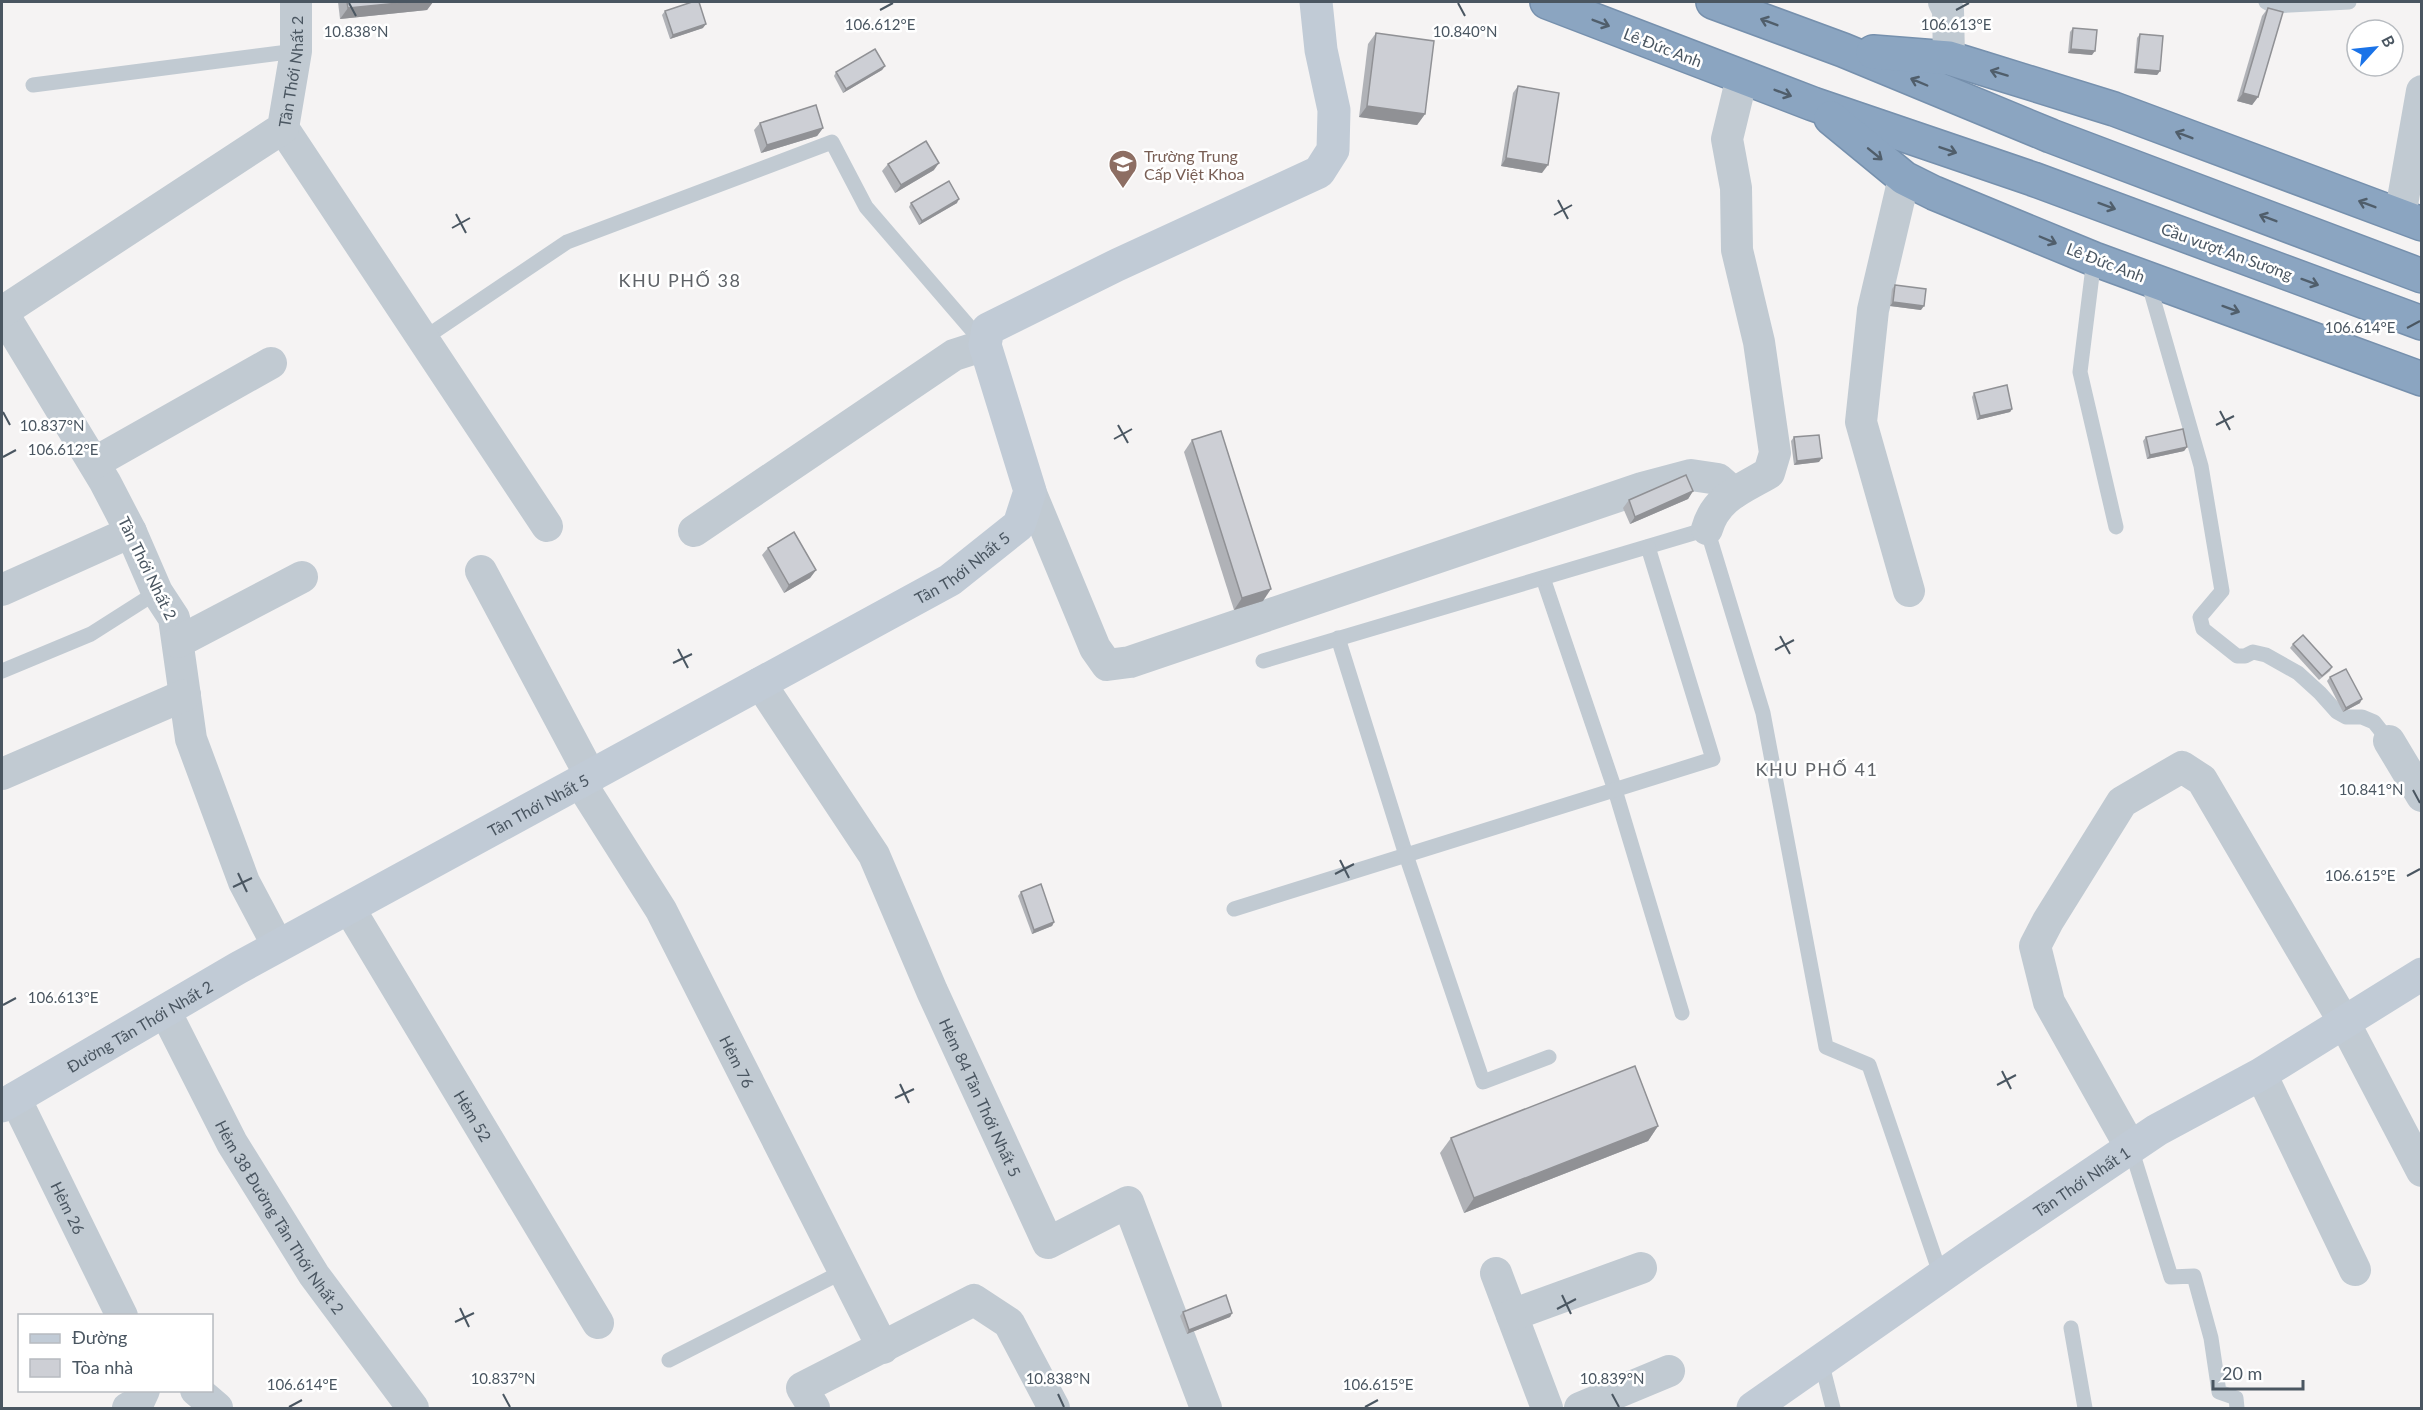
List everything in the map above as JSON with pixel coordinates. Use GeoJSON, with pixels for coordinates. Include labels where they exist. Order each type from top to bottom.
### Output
{"type":"FeatureCollection","features":[{"type":"Feature","properties":{"kind":"highway","name":"Lê Đức Anh"},"geometry":{"type":"LineString","coordinates":[[1547,2],[1813,104],[2033,179]]}},
{"type":"Feature","properties":{"kind":"highway"},"geometry":{"type":"LineString","coordinates":[[1713,2],[1843,50],[2051,136],[2421,276]]}},
{"type":"Feature","properties":{"kind":"highway"},"geometry":{"type":"LineString","coordinates":[[1843,50],[1949,58],[2114,109],[2411,220]]}},
{"type":"Feature","properties":{"kind":"highway","name":"Lê Đức Anh"},"geometry":{"type":"LineString","coordinates":[[1813,104],[1904,178],[1934,193],[2094,259],[2421,379]]}},
{"type":"Feature","properties":{"kind":"highway","name":"Cầu vượt An Sương"},"geometry":{"type":"LineString","coordinates":[[2033,179],[2421,323]]}},
{"type":"Feature","properties":{"kind":"street","name":"Tân Thới Nhất 2"},"geometry":{"type":"LineString","coordinates":[[278,946],[244,882],[191,739],[174,618],[157,592],[130,532],[94,463],[2,312],[283,128],[296,51],[296,2]]}},
{"type":"Feature","properties":{"kind":"street"},"geometry":{"type":"LineString","coordinates":[[1316,2],[1321,50],[1334,110],[1333,150],[1319,172],[1116,265],[988,329],[984,345],[1030,491],[1095,648],[1107,665],[1130,662],[1267,617],[1642,488],[1691,476],[1718,479],[1734,493]]}},
{"type":"Feature","properties":{"kind":"street"},"geometry":{"type":"LineString","coordinates":[[1949,58],[1952,4]]}},
{"type":"Feature","properties":{"kind":"street"},"geometry":{"type":"LineString","coordinates":[[1707,529],[1711,515],[1722,502],[1769,473],[1774,453],[1759,342],[1737,250],[1736,188],[1727,139],[1742,77]]}},
{"type":"Feature","properties":{"kind":"street"},"geometry":{"type":"LineString","coordinates":[[2411,220],[2421,91]]}},
{"type":"Feature","properties":{"kind":"street"},"geometry":{"type":"LineString","coordinates":[[283,128],[547,526]]}},
{"type":"Feature","properties":{"kind":"street"},"geometry":{"type":"LineString","coordinates":[[1904,178],[1873,310],[1861,422],[1908,591]]}},
{"type":"Feature","properties":{"kind":"street"},"geometry":{"type":"LineString","coordinates":[[694,531],[954,355],[984,345]]}},
{"type":"Feature","properties":{"kind":"street"},"geometry":{"type":"LineString","coordinates":[[94,463],[271,363]]}},
{"type":"Feature","properties":{"kind":"street","name":"Tân Thới Nhất 5"},"geometry":{"type":"LineString","coordinates":[[278,946],[950,580],[1019,525],[1030,491]]}},
{"type":"Feature","properties":{"kind":"street"},"geometry":{"type":"LineString","coordinates":[[2,590],[130,532]]}},
{"type":"Feature","properties":{"kind":"street","name":"Hẻm 76"},"geometry":{"type":"LineString","coordinates":[[481,571],[585,780],[661,910],[883,1348]]}},
{"type":"Feature","properties":{"kind":"street"},"geometry":{"type":"LineString","coordinates":[[178,642],[302,577]]}},
{"type":"Feature","properties":{"kind":"street","name":"Hẻm 84 Tân Thới Nhất 5"},"geometry":{"type":"LineString","coordinates":[[760,683],[874,855],[932,991],[1048,1243],[1128,1202],[1206,1408]]}},
{"type":"Feature","properties":{"kind":"street"},"geometry":{"type":"LineString","coordinates":[[2,774],[185,695]]}},
{"type":"Feature","properties":{"kind":"street"},"geometry":{"type":"LineString","coordinates":[[2389,741],[2421,796]]}},
{"type":"Feature","properties":{"kind":"street"},"geometry":{"type":"LineString","coordinates":[[2131,1148],[2049,1002],[2035,946],[2048,921],[2122,802],[2182,767],[2202,780],[2344,1022],[2421,1171]]}},
{"type":"Feature","properties":{"kind":"street","name":"Hẻm 52"},"geometry":{"type":"LineString","coordinates":[[349,908],[598,1323]]}},
{"type":"Feature","properties":{"kind":"street","name":"Đường Tân Thới Nhất 2"},"geometry":{"type":"LineString","coordinates":[[8,1102],[278,946]]}},
{"type":"Feature","properties":{"kind":"street","name":"Tân Thới Nhất 1"},"geometry":{"type":"LineString","coordinates":[[1752,1408],[1941,1276],[2157,1130],[2261,1074],[2421,974]]}},
{"type":"Feature","properties":{"kind":"street","name":"Hẻm 38 Đường Tân Thới Nhất 2"},"geometry":{"type":"LineString","coordinates":[[165,1011],[232,1143],[314,1275],[413,1408]]}},
{"type":"Feature","properties":{"kind":"street"},"geometry":{"type":"LineString","coordinates":[[2261,1074],[2355,1270]]}},
{"type":"Feature","properties":{"kind":"street","name":"Hẻm 26"},"geometry":{"type":"LineString","coordinates":[[8,1102],[121,1314]]}},
{"type":"Feature","properties":{"kind":"street"},"geometry":{"type":"LineString","coordinates":[[1512,1315],[1641,1268]]}},
{"type":"Feature","properties":{"kind":"street"},"geometry":{"type":"LineString","coordinates":[[1496,1273],[1547,1408]]}},
{"type":"Feature","properties":{"kind":"street"},"geometry":{"type":"LineString","coordinates":[[814,1408],[802,1388],[974,1300],[1009,1323],[1054,1408]]}},
{"type":"Feature","properties":{"kind":"street"},"geometry":{"type":"LineString","coordinates":[[1580,1408],[1670,1371]]}},
{"type":"Feature","properties":{"kind":"street"},"geometry":{"type":"LineString","coordinates":[[128,1408],[138,1403],[143,1392]]}},
{"type":"Feature","properties":{"kind":"street"},"geometry":{"type":"LineString","coordinates":[[198,1392],[217,1408]]}},
{"type":"Feature","properties":{"kind":"lane"},"geometry":{"type":"LineString","coordinates":[[2266,2],[2273,6],[2349,2]]}},
{"type":"Feature","properties":{"kind":"lane"},"geometry":{"type":"LineString","coordinates":[[33,85],[296,51]]}},
{"type":"Feature","properties":{"kind":"lane"},"geometry":{"type":"LineString","coordinates":[[423,339],[567,242],[832,142],[866,207],[984,345]]}},
{"type":"Feature","properties":{"kind":"lane"},"geometry":{"type":"LineString","coordinates":[[2094,259],[2080,372],[2116,527]]}},
{"type":"Feature","properties":{"kind":"lane"},"geometry":{"type":"LineString","coordinates":[[2147,278],[2201,466],[2222,591],[2200,618],[2203,629],[2237,656],[2260,653],[2298,673],[2337,712],[2346,717],[2362,717],[2374,722],[2389,741]]}},
{"type":"Feature","properties":{"kind":"lane"},"geometry":{"type":"LineString","coordinates":[[1263,661],[1707,529],[1762,713],[1826,1047],[1869,1065],[1941,1276]]}},
{"type":"Feature","properties":{"kind":"lane"},"geometry":{"type":"LineString","coordinates":[[1234,909],[1713,759],[1648,547]]}},
{"type":"Feature","properties":{"kind":"lane"},"geometry":{"type":"LineString","coordinates":[[1543,578],[1615,790],[1682,1013]]}},
{"type":"Feature","properties":{"kind":"lane"},"geometry":{"type":"LineString","coordinates":[[2,671],[91,634],[157,592]]}},
{"type":"Feature","properties":{"kind":"lane"},"geometry":{"type":"LineString","coordinates":[[1338,639],[1406,855],[1483,1082],[1549,1057]]}},
{"type":"Feature","properties":{"kind":"lane"},"geometry":{"type":"LineString","coordinates":[[2131,1148],[2171,1277],[2194,1276],[2211,1338],[2219,1392],[2236,1398],[2238,1408]]}},
{"type":"Feature","properties":{"kind":"lane"},"geometry":{"type":"LineString","coordinates":[[669,1360],[844,1271]]}},
{"type":"Feature","properties":{"kind":"lane"},"geometry":{"type":"LineString","coordinates":[[2071,1328],[2085,1408]]}},
{"type":"Feature","properties":{"kind":"lane"},"geometry":{"type":"LineString","coordinates":[[1821,1361],[1833,1408]]}},
{"type":"Feature","properties":{"kind":"building"},"geometry":{"type":"Polygon","coordinates":[[[347,2],[409,2],[348,8],[347,2]]]}},
{"type":"Feature","properties":{"kind":"building"},"geometry":{"type":"Polygon","coordinates":[[[699,2],[706,24],[673,35],[665,11],[699,2]]]}},
{"type":"Feature","properties":{"kind":"building"},"geometry":{"type":"Polygon","coordinates":[[[2268,8],[2283,12],[2258,97],[2243,93],[2268,8]]]}},
{"type":"Feature","properties":{"kind":"building"},"geometry":{"type":"Polygon","coordinates":[[[2073,28],[2097,30],[2095,51],[2071,49],[2073,28]]]}},
{"type":"Feature","properties":{"kind":"building"},"geometry":{"type":"Polygon","coordinates":[[[1376,33],[1434,41],[1425,114],[1367,106],[1376,33]]]}},
{"type":"Feature","properties":{"kind":"building"},"geometry":{"type":"Polygon","coordinates":[[[2140,34],[2163,36],[2160,71],[2136,69],[2140,34]]]}},
{"type":"Feature","properties":{"kind":"building"},"geometry":{"type":"Polygon","coordinates":[[[875,49],[885,66],[846,89],[836,72],[875,49]]]}},
{"type":"Feature","properties":{"kind":"building"},"geometry":{"type":"Polygon","coordinates":[[[1518,86],[1559,93],[1548,165],[1506,158],[1518,86]]]}},
{"type":"Feature","properties":{"kind":"building"},"geometry":{"type":"Polygon","coordinates":[[[816,105],[823,128],[767,145],[760,123],[816,105]]]}},
{"type":"Feature","properties":{"kind":"building"},"geometry":{"type":"Polygon","coordinates":[[[926,141],[939,163],[901,185],[888,164],[926,141]]]}},
{"type":"Feature","properties":{"kind":"building"},"geometry":{"type":"Polygon","coordinates":[[[949,181],[959,199],[922,221],[911,203],[949,181]]]}},
{"type":"Feature","properties":{"kind":"building"},"geometry":{"type":"Polygon","coordinates":[[[1895,285],[1926,289],[1924,306],[1893,302],[1895,285]]]}},
{"type":"Feature","properties":{"kind":"building"},"geometry":{"type":"Polygon","coordinates":[[[2007,385],[2012,409],[1980,416],[1974,393],[2007,385]]]}},
{"type":"Feature","properties":{"kind":"building"},"geometry":{"type":"Polygon","coordinates":[[[2183,429],[2187,447],[2150,455],[2146,437],[2183,429]]]}},
{"type":"Feature","properties":{"kind":"building"},"geometry":{"type":"Polygon","coordinates":[[[1221,431],[1271,589],[1242,598],[1192,440],[1221,431]]]}},
{"type":"Feature","properties":{"kind":"building"},"geometry":{"type":"Polygon","coordinates":[[[1819,435],[1822,458],[1797,461],[1794,437],[1819,435]]]}},
{"type":"Feature","properties":{"kind":"building"},"geometry":{"type":"Polygon","coordinates":[[[1686,475],[1693,491],[1635,517],[1629,500],[1686,475]]]}},
{"type":"Feature","properties":{"kind":"building"},"geometry":{"type":"Polygon","coordinates":[[[794,532],[816,570],[789,585],[768,548],[794,532]]]}},
{"type":"Feature","properties":{"kind":"building"},"geometry":{"type":"Polygon","coordinates":[[[2303,635],[2332,667],[2322,676],[2293,644],[2303,635]]]}},
{"type":"Feature","properties":{"kind":"building"},"geometry":{"type":"Polygon","coordinates":[[[2346,669],[2362,699],[2346,708],[2330,677],[2346,669]]]}},
{"type":"Feature","properties":{"kind":"building"},"geometry":{"type":"Polygon","coordinates":[[[1041,884],[1054,922],[1034,930],[1021,892],[1041,884]]]}},
{"type":"Feature","properties":{"kind":"building"},"geometry":{"type":"Polygon","coordinates":[[[1635,1066],[1658,1126],[1474,1198],[1451,1138],[1635,1066]]]}},
{"type":"Feature","properties":{"kind":"building"},"geometry":{"type":"Polygon","coordinates":[[[1226,1295],[1232,1313],[1189,1330],[1183,1312],[1226,1295]]]}},
{"type":"Feature","properties":{"kind":"place","name":"Trường Trung Cấp Việt Khoa"},"geometry":{"type":"Point","coordinates":[1123,190]}},
{"type":"Feature","properties":{"kind":"district","name":"KHU PHỐ 38"},"geometry":{"type":"Point","coordinates":[680,280]}},
{"type":"Feature","properties":{"kind":"district","name":"KHU PHỐ 41"},"geometry":{"type":"Point","coordinates":[1817,769]}}]}
